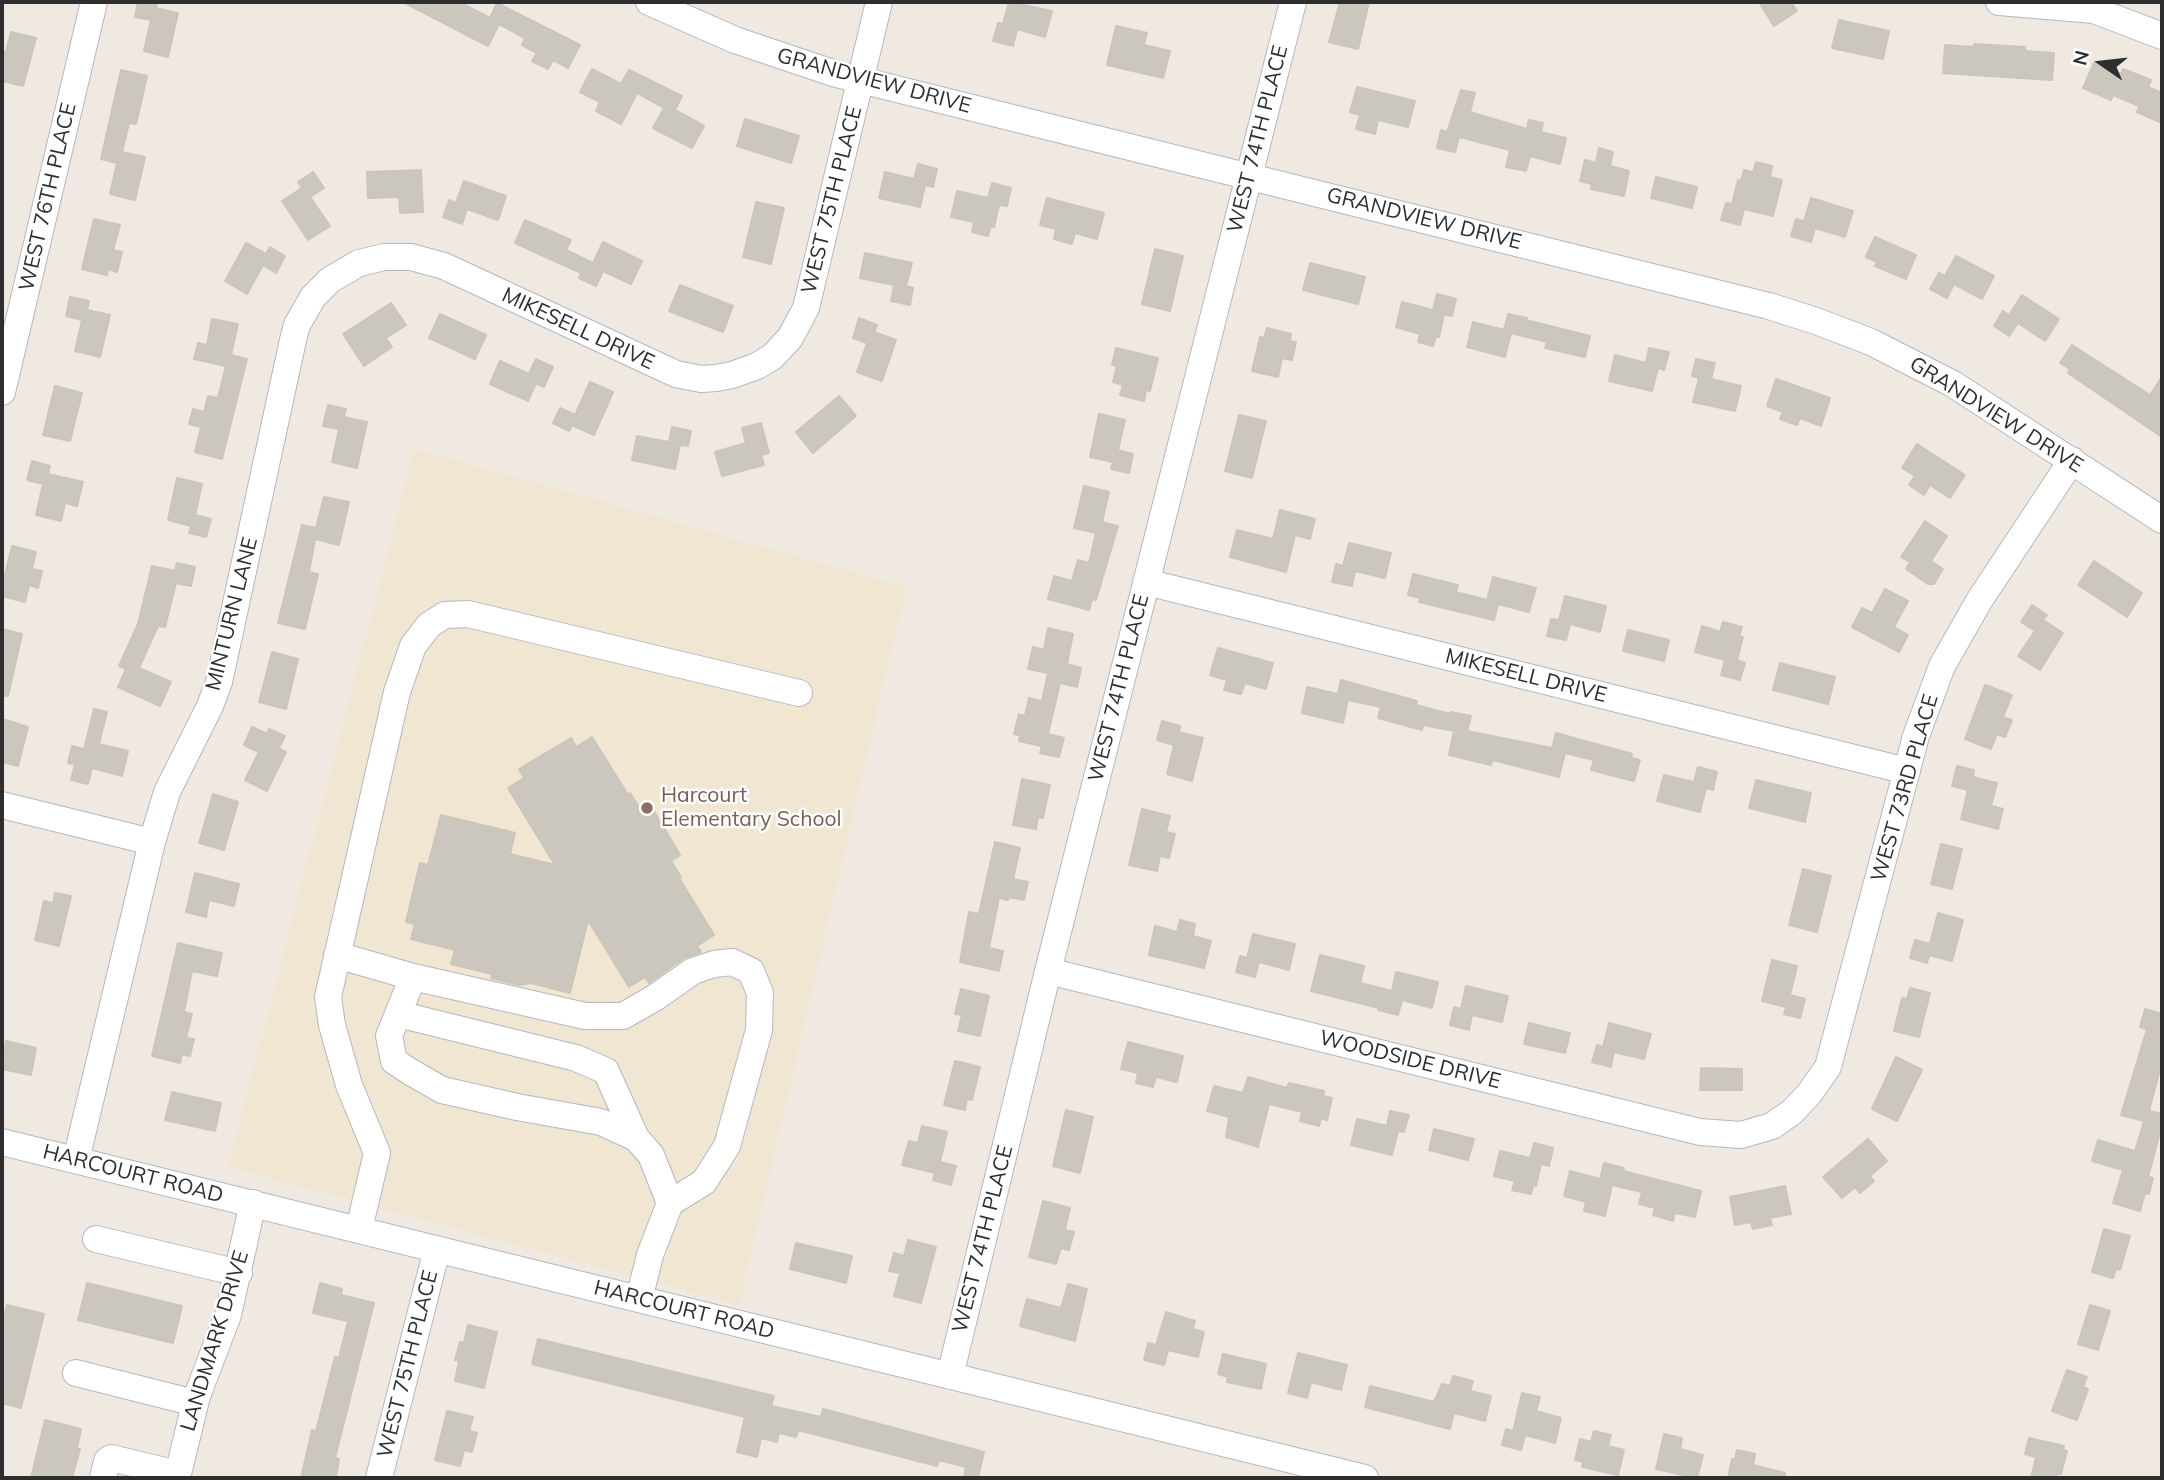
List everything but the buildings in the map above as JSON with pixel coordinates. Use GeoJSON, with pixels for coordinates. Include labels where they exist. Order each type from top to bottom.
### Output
{"type":"FeatureCollection","features":[{"type":"Feature","properties":{"kind":"street","name":"WEST 76TH PLACE"},"geometry":{"type":"LineString","coordinates":[[2,392],[94,2]]}},
{"type":"Feature","properties":{"kind":"street","name":"GRANDVIEW DRIVE"},"geometry":{"type":"LineString","coordinates":[[649,2],[757,49],[861,81],[1742,299],[1816,321],[1871,342],[1939,376],[2162,520]]}},
{"type":"Feature","properties":{"kind":"street","name":"WEST 75TH PLACE"},"geometry":{"type":"LineString","coordinates":[[803,316],[827,227],[879,2]]}},
{"type":"Feature","properties":{"kind":"street","name":"WEST 74TH PLACE"},"geometry":{"type":"LineString","coordinates":[[950,1376],[1048,971],[1293,2]]}},
{"type":"Feature","properties":{"kind":"street"},"geometry":{"type":"LineString","coordinates":[[1999,2],[2096,6],[2162,36]]}},
{"type":"Feature","properties":{"kind":"street","name":"MIKESELL DRIVE"},"geometry":{"type":"LineString","coordinates":[[337,276],[359,263],[384,257],[402,256],[428,260],[668,372],[701,379],[725,377],[757,366],[772,357],[790,338],[803,316]]}},
{"type":"Feature","properties":{"kind":"street","name":"MINTURN LANE"},"geometry":{"type":"LineString","coordinates":[[76,1160],[152,842],[167,792],[210,706],[219,682],[297,325],[313,298],[337,276]]}},
{"type":"Feature","properties":{"kind":"street","name":"WEST 73RD PLACE"},"geometry":{"type":"LineString","coordinates":[[1772,1126],[1792,1112],[1828,1067],[1916,736],[1942,666],[1979,601],[2071,460]]}},
{"type":"Feature","properties":{"kind":"street","name":"MIKESELL DRIVE"},"geometry":{"type":"LineString","coordinates":[[1146,582],[1907,771]]}},
{"type":"Feature","properties":{"kind":"street"},"geometry":{"type":"LineString","coordinates":[[359,1229],[377,1153],[349,1085],[332,1025],[328,996],[397,692],[413,646],[429,625],[445,615],[468,614],[799,693]]}},
{"type":"Feature","properties":{"kind":"street"},"geometry":{"type":"LineString","coordinates":[[2,805],[152,842]]}},
{"type":"Feature","properties":{"kind":"street"},"geometry":{"type":"LineString","coordinates":[[337,955],[413,977],[585,1016],[623,1016],[693,971],[714,964],[732,962],[751,971],[760,993],[759,1030],[727,1146],[704,1182],[670,1203],[650,1255],[639,1299]]}},
{"type":"Feature","properties":{"kind":"street","name":"WOODSIDE DRIVE"},"geometry":{"type":"LineString","coordinates":[[1048,971],[1700,1132],[1741,1135],[1772,1126]]}},
{"type":"Feature","properties":{"kind":"street"},"geometry":{"type":"LineString","coordinates":[[413,977],[389,1036],[394,1061],[442,1090],[601,1122],[636,1138]]}},
{"type":"Feature","properties":{"kind":"street"},"geometry":{"type":"LineString","coordinates":[[398,1014],[576,1058],[606,1071],[636,1138],[651,1155],[670,1203]]}},
{"type":"Feature","properties":{"kind":"street","name":"HARCOURT ROAD"},"geometry":{"type":"LineString","coordinates":[[2,1142],[950,1376],[1301,1471],[1365,1478]]}},
{"type":"Feature","properties":{"kind":"street","name":"LANDMARK DRIVE"},"geometry":{"type":"LineString","coordinates":[[177,1476],[195,1403],[228,1315],[253,1203]]}},
{"type":"Feature","properties":{"kind":"street"},"geometry":{"type":"LineString","coordinates":[[96,1239],[239,1273]]}},
{"type":"Feature","properties":{"kind":"street","name":"WEST 75TH PLACE"},"geometry":{"type":"LineString","coordinates":[[379,1478],[437,1249]]}},
{"type":"Feature","properties":{"kind":"street"},"geometry":{"type":"LineString","coordinates":[[76,1373],[195,1403]]}},
{"type":"Feature","properties":{"kind":"street"},"geometry":{"type":"LineString","coordinates":[[103,1478],[107,1461],[111,1458],[177,1476]]}},
{"type":"Feature","properties":{"kind":"shaded area"},"geometry":{"type":"Polygon","coordinates":[[[415,449],[906,587],[739,1305],[228,1167],[415,449]]]}},
{"type":"Feature","properties":{"kind":"place","name":"Harcourt Elementary School"},"geometry":{"type":"Point","coordinates":[647,808]}}]}
